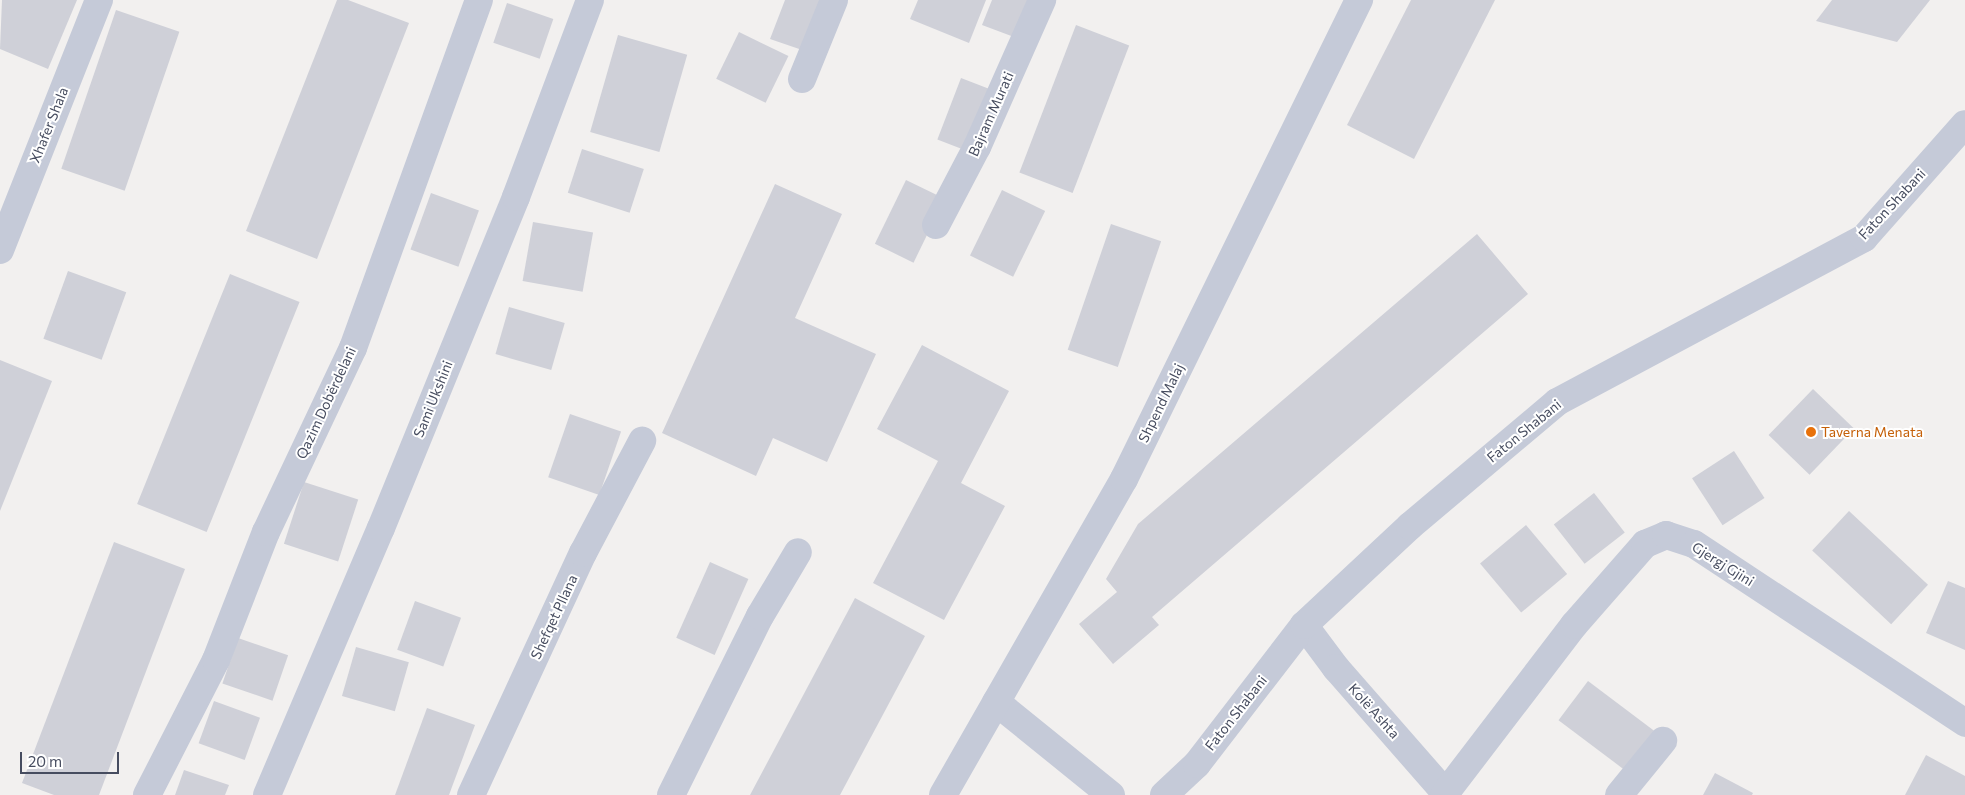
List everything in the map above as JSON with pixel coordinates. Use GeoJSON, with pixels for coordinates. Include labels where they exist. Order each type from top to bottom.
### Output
{"type":"FeatureCollection","features":[{"type":"Feature","properties":{"kind":"street","name":"Xhafer Shala"},"geometry":{"type":"LineString","coordinates":[[0,250],[99,0]]}},
{"type":"Feature","properties":{"kind":"street","name":"Qazim Dobërdelani"},"geometry":{"type":"LineString","coordinates":[[147,795],[216,660],[266,532],[353,348],[479,0]]}},
{"type":"Feature","properties":{"kind":"street","name":"Sami Ukshini"},"geometry":{"type":"LineString","coordinates":[[267,795],[382,528],[516,197],[590,0]]}},
{"type":"Feature","properties":{"kind":"street"},"geometry":{"type":"LineString","coordinates":[[802,79],[834,0]]}},
{"type":"Feature","properties":{"kind":"street","name":"Bajram Murati"},"geometry":{"type":"LineString","coordinates":[[936,225],[977,147],[1042,0]]}},
{"type":"Feature","properties":{"kind":"street","name":"Shpend Malaj"},"geometry":{"type":"LineString","coordinates":[[943,795],[1124,479],[1359,0]]}},
{"type":"Feature","properties":{"kind":"street","name":"Faton Shabani"},"geometry":{"type":"LineString","coordinates":[[1164,795],[1197,764],[1304,625],[1410,526],[1557,402],[1864,238],[1965,124]]}},
{"type":"Feature","properties":{"kind":"street","name":"Shefqet Pllana"},"geometry":{"type":"LineString","coordinates":[[471,795],[583,553],[642,441]]}},
{"type":"Feature","properties":{"kind":"street","name":"Gjergj Gjini"},"geometry":{"type":"LineString","coordinates":[[1446,794],[1574,625],[1645,544],[1666,534],[1694,544],[1965,723]]}},
{"type":"Feature","properties":{"kind":"street"},"geometry":{"type":"LineString","coordinates":[[671,795],[760,616],[798,552]]}},
{"type":"Feature","properties":{"kind":"street","name":"Kolë Ashta"},"geometry":{"type":"LineString","coordinates":[[1304,625],[1336,668],[1446,794]]}},
{"type":"Feature","properties":{"kind":"street"},"geometry":{"type":"LineString","coordinates":[[996,702],[1111,795]]}},
{"type":"Feature","properties":{"kind":"street"},"geometry":{"type":"LineString","coordinates":[[1619,795],[1663,741]]}},
{"type":"Feature","properties":{"kind":"building"},"geometry":{"type":"Polygon","coordinates":[[[2,0],[77,0],[48,69],[0,49],[2,0]]]}},
{"type":"Feature","properties":{"kind":"building"},"geometry":{"type":"Polygon","coordinates":[[[337,0],[348,0],[409,23],[317,259],[246,231],[337,0]]]}},
{"type":"Feature","properties":{"kind":"building"},"geometry":{"type":"Polygon","coordinates":[[[785,0],[828,0],[808,52],[770,39],[785,0]]]}},
{"type":"Feature","properties":{"kind":"building"},"geometry":{"type":"Polygon","coordinates":[[[918,0],[986,0],[969,43],[910,19],[918,0]]]}},
{"type":"Feature","properties":{"kind":"building"},"geometry":{"type":"Polygon","coordinates":[[[992,0],[1043,0],[1027,42],[982,25],[992,0]]]}},
{"type":"Feature","properties":{"kind":"building"},"geometry":{"type":"Polygon","coordinates":[[[1411,0],[1495,0],[1414,159],[1347,125],[1411,0]]]}},
{"type":"Feature","properties":{"kind":"building"},"geometry":{"type":"Polygon","coordinates":[[[1832,0],[1930,0],[1897,42],[1816,21],[1832,0]]]}},
{"type":"Feature","properties":{"kind":"building"},"geometry":{"type":"Polygon","coordinates":[[[507,3],[553,19],[540,59],[493,43],[507,3]]]}},
{"type":"Feature","properties":{"kind":"building"},"geometry":{"type":"Polygon","coordinates":[[[116,10],[179,32],[125,191],[61,169],[116,10]]]}},
{"type":"Feature","properties":{"kind":"building"},"geometry":{"type":"Polygon","coordinates":[[[1076,25],[1129,45],[1073,193],[1019,173],[1076,25]]]}},
{"type":"Feature","properties":{"kind":"building"},"geometry":{"type":"Polygon","coordinates":[[[739,32],[788,56],[766,103],[716,79],[739,32]]]}},
{"type":"Feature","properties":{"kind":"building"},"geometry":{"type":"Polygon","coordinates":[[[618,35],[687,55],[659,152],[590,132],[618,35]]]}},
{"type":"Feature","properties":{"kind":"building"},"geometry":{"type":"Polygon","coordinates":[[[961,78],[1001,93],[977,155],[937,140],[961,78]]]}},
{"type":"Feature","properties":{"kind":"building"},"geometry":{"type":"Polygon","coordinates":[[[582,149],[644,169],[630,213],[568,193],[582,149]]]}},
{"type":"Feature","properties":{"kind":"building"},"geometry":{"type":"Polygon","coordinates":[[[906,180],[945,199],[914,263],[875,244],[906,180]]]}},
{"type":"Feature","properties":{"kind":"building"},"geometry":{"type":"Polygon","coordinates":[[[775,184],[842,214],[795,318],[876,354],[827,462],[773,438],[756,476],[662,433],[775,184]]]}},
{"type":"Feature","properties":{"kind":"building"},"geometry":{"type":"Polygon","coordinates":[[[1002,190],[1045,211],[1013,277],[970,256],[1002,190]]]}},
{"type":"Feature","properties":{"kind":"building"},"geometry":{"type":"Polygon","coordinates":[[[431,193],[479,210],[458,267],[410,249],[431,193]]]}},
{"type":"Feature","properties":{"kind":"building"},"geometry":{"type":"Polygon","coordinates":[[[533,222],[593,233],[583,292],[523,281],[533,222]]]}},
{"type":"Feature","properties":{"kind":"building"},"geometry":{"type":"Polygon","coordinates":[[[1111,224],[1161,241],[1118,367],[1068,350],[1111,224]]]}},
{"type":"Feature","properties":{"kind":"building"},"geometry":{"type":"Polygon","coordinates":[[[1477,234],[1528,294],[1152,617],[1159,625],[1113,664],[1079,624],[1117,592],[1106,579],[1138,524],[1477,234]]]}},
{"type":"Feature","properties":{"kind":"building"},"geometry":{"type":"Polygon","coordinates":[[[68,271],[126,292],[102,360],[43,339],[68,271]]]}},
{"type":"Feature","properties":{"kind":"building"},"geometry":{"type":"Polygon","coordinates":[[[230,274],[300,302],[207,532],[137,504],[230,274]]]}},
{"type":"Feature","properties":{"kind":"building"},"geometry":{"type":"Polygon","coordinates":[[[509,307],[565,323],[551,370],[495,354],[509,307]]]}},
{"type":"Feature","properties":{"kind":"building"},"geometry":{"type":"Polygon","coordinates":[[[922,345],[1009,391],[961,483],[1005,506],[944,620],[873,583],[938,461],[877,429],[922,345]]]}},
{"type":"Feature","properties":{"kind":"building"},"geometry":{"type":"Polygon","coordinates":[[[0,360],[52,381],[0,511],[0,360]]]}},
{"type":"Feature","properties":{"kind":"building","name":"Taverna Menata"},"geometry":{"type":"Polygon","coordinates":[[[1813,389],[1854,429],[1810,475],[1769,435],[1813,389]]]}},
{"type":"Feature","properties":{"kind":"building"},"geometry":{"type":"Polygon","coordinates":[[[570,414],[621,432],[599,495],[548,477],[570,414]]]}},
{"type":"Feature","properties":{"kind":"building"},"geometry":{"type":"Polygon","coordinates":[[[1734,451],[1764,498],[1723,525],[1692,478],[1734,451]]]}},
{"type":"Feature","properties":{"kind":"building"},"geometry":{"type":"Polygon","coordinates":[[[304,482],[358,500],[338,561],[284,544],[304,482]]]}},
{"type":"Feature","properties":{"kind":"building"},"geometry":{"type":"Polygon","coordinates":[[[1594,493],[1625,532],[1585,564],[1554,524],[1594,493]]]}},
{"type":"Feature","properties":{"kind":"building"},"geometry":{"type":"Polygon","coordinates":[[[1849,511],[1928,585],[1891,624],[1812,550],[1849,511]]]}},
{"type":"Feature","properties":{"kind":"building"},"geometry":{"type":"Polygon","coordinates":[[[1526,525],[1567,574],[1521,613],[1480,564],[1526,525]]]}},
{"type":"Feature","properties":{"kind":"building"},"geometry":{"type":"Polygon","coordinates":[[[114,542],[185,569],[99,795],[54,795],[22,783],[114,542]]]}},
{"type":"Feature","properties":{"kind":"building"},"geometry":{"type":"Polygon","coordinates":[[[710,562],[748,579],[715,655],[676,638],[710,562]]]}},
{"type":"Feature","properties":{"kind":"building"},"geometry":{"type":"Polygon","coordinates":[[[1948,581],[1965,588],[1965,650],[1926,633],[1948,581]]]}},
{"type":"Feature","properties":{"kind":"building"},"geometry":{"type":"Polygon","coordinates":[[[855,598],[925,636],[840,795],[750,795],[855,598]]]}},
{"type":"Feature","properties":{"kind":"building"},"geometry":{"type":"Polygon","coordinates":[[[415,601],[461,618],[443,667],[397,650],[415,601]]]}},
{"type":"Feature","properties":{"kind":"building"},"geometry":{"type":"Polygon","coordinates":[[[238,638],[288,655],[272,701],[222,683],[238,638]]]}},
{"type":"Feature","properties":{"kind":"building"},"geometry":{"type":"Polygon","coordinates":[[[356,647],[409,662],[395,711],[342,696],[356,647]]]}},
{"type":"Feature","properties":{"kind":"building"},"geometry":{"type":"Polygon","coordinates":[[[1588,681],[1655,732],[1626,771],[1559,720],[1588,681]]]}},
{"type":"Feature","properties":{"kind":"building"},"geometry":{"type":"Polygon","coordinates":[[[214,701],[260,718],[245,760],[199,743],[214,701]]]}},
{"type":"Feature","properties":{"kind":"building"},"geometry":{"type":"Polygon","coordinates":[[[427,708],[475,725],[449,795],[395,795],[427,708]]]}},
{"type":"Feature","properties":{"kind":"building"},"geometry":{"type":"Polygon","coordinates":[[[1926,755],[1965,776],[1965,795],[1905,795],[1926,755]]]}},
{"type":"Feature","properties":{"kind":"building"},"geometry":{"type":"Polygon","coordinates":[[[184,770],[229,785],[225,795],[175,795],[184,770]]]}},
{"type":"Feature","properties":{"kind":"building"},"geometry":{"type":"Polygon","coordinates":[[[1715,773],[1753,793],[1752,795],[1703,795],[1715,773]]]}},
{"type":"Feature","properties":{"kind":"place","name":"Taverna Menata"},"geometry":{"type":"Point","coordinates":[1811,432]}}]}
